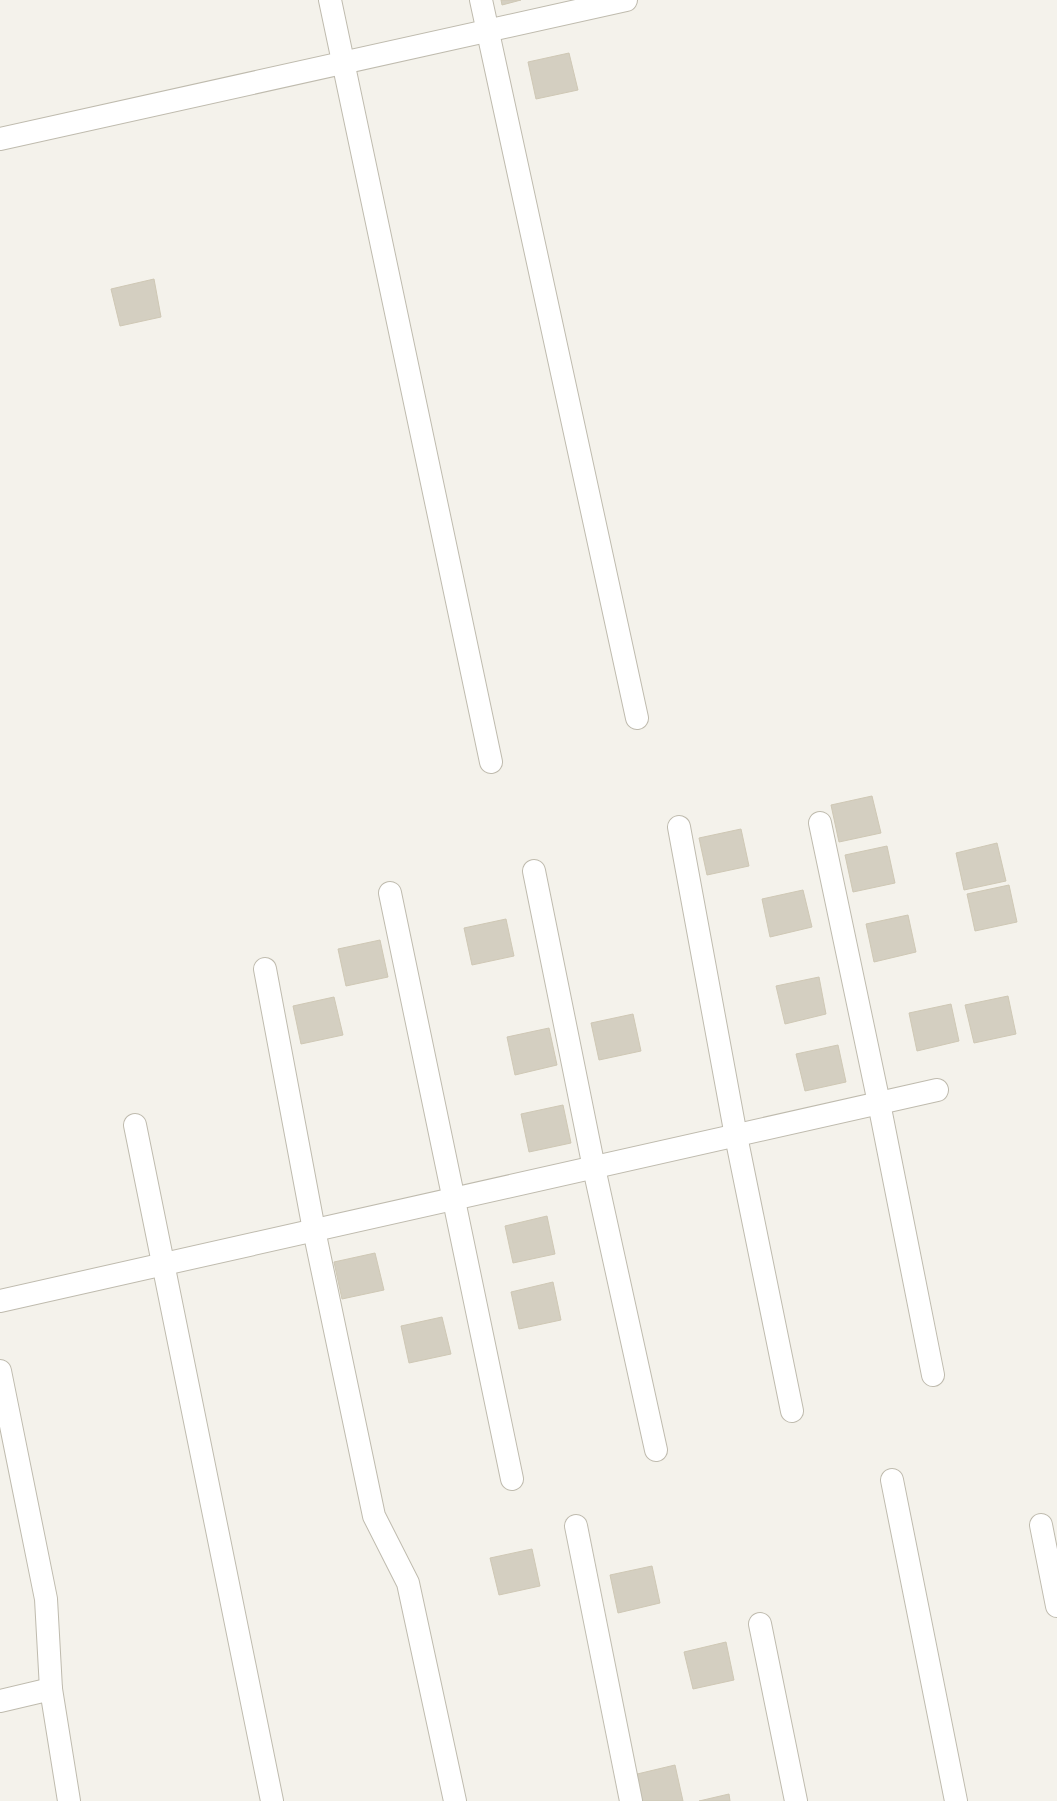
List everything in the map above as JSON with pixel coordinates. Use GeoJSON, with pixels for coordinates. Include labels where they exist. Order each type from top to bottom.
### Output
{"type":"FeatureCollection","features":[{"type":"Feature","properties":{"kind":"street"},"geometry":{"type":"LineString","coordinates":[[330,0],[491,762]]}},
{"type":"Feature","properties":{"kind":"street"},"geometry":{"type":"LineString","coordinates":[[481,0],[637,718]]}},
{"type":"Feature","properties":{"kind":"street"},"geometry":{"type":"LineString","coordinates":[[0,139],[626,0]]}},
{"type":"Feature","properties":{"kind":"street"},"geometry":{"type":"LineString","coordinates":[[820,823],[879,1103],[933,1375]]}},
{"type":"Feature","properties":{"kind":"street"},"geometry":{"type":"LineString","coordinates":[[679,827],[736,1136],[792,1411]]}},
{"type":"Feature","properties":{"kind":"street"},"geometry":{"type":"LineString","coordinates":[[534,871],[594,1168],[656,1450]]}},
{"type":"Feature","properties":{"kind":"street"},"geometry":{"type":"LineString","coordinates":[[390,893],[455,1199],[512,1479]]}},
{"type":"Feature","properties":{"kind":"street"},"geometry":{"type":"LineString","coordinates":[[265,969],[314,1230],[374,1516],[408,1583],[455,1801]]}},
{"type":"Feature","properties":{"kind":"street"},"geometry":{"type":"LineString","coordinates":[[0,1301],[937,1090]]}},
{"type":"Feature","properties":{"kind":"street"},"geometry":{"type":"LineString","coordinates":[[135,1125],[272,1801]]}},
{"type":"Feature","properties":{"kind":"street"},"geometry":{"type":"LineString","coordinates":[[0,1371],[46,1599],[51,1689],[69,1801]]}},
{"type":"Feature","properties":{"kind":"street"},"geometry":{"type":"LineString","coordinates":[[892,1480],[956,1801]]}},
{"type":"Feature","properties":{"kind":"street"},"geometry":{"type":"LineString","coordinates":[[1041,1525],[1056,1598]]}},
{"type":"Feature","properties":{"kind":"street"},"geometry":{"type":"LineString","coordinates":[[576,1526],[631,1801]]}},
{"type":"Feature","properties":{"kind":"street"},"geometry":{"type":"LineString","coordinates":[[760,1624],[796,1801]]}},
{"type":"Feature","properties":{"kind":"street"},"geometry":{"type":"LineString","coordinates":[[0,1700],[51,1689]]}},
{"type":"Feature","properties":{"kind":"building"},"geometry":{"type":"Polygon","coordinates":[[[501,0],[521,0],[502,5],[501,0]]]}},
{"type":"Feature","properties":{"kind":"building"},"geometry":{"type":"Polygon","coordinates":[[[569,53],[578,90],[536,99],[528,62],[569,53]]]}},
{"type":"Feature","properties":{"kind":"building"},"geometry":{"type":"Polygon","coordinates":[[[154,279],[161,317],[120,326],[111,289],[154,279]]]}},
{"type":"Feature","properties":{"kind":"building"},"geometry":{"type":"Polygon","coordinates":[[[872,796],[881,833],[839,842],[831,805],[872,796]]]}},
{"type":"Feature","properties":{"kind":"building"},"geometry":{"type":"Polygon","coordinates":[[[741,829],[749,866],[707,875],[699,838],[741,829]]]}},
{"type":"Feature","properties":{"kind":"building"},"geometry":{"type":"Polygon","coordinates":[[[997,843],[1006,881],[964,890],[956,853],[997,843]]]}},
{"type":"Feature","properties":{"kind":"building"},"geometry":{"type":"Polygon","coordinates":[[[887,846],[895,883],[853,892],[845,855],[887,846]]]}},
{"type":"Feature","properties":{"kind":"building"},"geometry":{"type":"Polygon","coordinates":[[[1009,885],[1017,922],[975,931],[967,894],[1009,885]]]}},
{"type":"Feature","properties":{"kind":"building"},"geometry":{"type":"Polygon","coordinates":[[[803,890],[812,927],[770,937],[762,899],[803,890]]]}},
{"type":"Feature","properties":{"kind":"building"},"geometry":{"type":"Polygon","coordinates":[[[908,915],[916,952],[874,962],[866,924],[908,915]]]}},
{"type":"Feature","properties":{"kind":"building"},"geometry":{"type":"Polygon","coordinates":[[[506,919],[514,956],[472,965],[464,928],[506,919]]]}},
{"type":"Feature","properties":{"kind":"building"},"geometry":{"type":"Polygon","coordinates":[[[380,940],[388,977],[346,986],[338,949],[380,940]]]}},
{"type":"Feature","properties":{"kind":"building"},"geometry":{"type":"Polygon","coordinates":[[[819,977],[826,1014],[785,1024],[776,986],[819,977]]]}},
{"type":"Feature","properties":{"kind":"building"},"geometry":{"type":"Polygon","coordinates":[[[1008,996],[1016,1034],[974,1043],[965,1005],[1008,996]]]}},
{"type":"Feature","properties":{"kind":"building"},"geometry":{"type":"Polygon","coordinates":[[[334,997],[343,1035],[301,1044],[293,1006],[334,997]]]}},
{"type":"Feature","properties":{"kind":"building"},"geometry":{"type":"Polygon","coordinates":[[[951,1004],[959,1041],[917,1051],[909,1013],[951,1004]]]}},
{"type":"Feature","properties":{"kind":"building"},"geometry":{"type":"Polygon","coordinates":[[[633,1014],[641,1051],[599,1060],[591,1023],[633,1014]]]}},
{"type":"Feature","properties":{"kind":"building"},"geometry":{"type":"Polygon","coordinates":[[[549,1028],[557,1065],[515,1075],[507,1037],[549,1028]]]}},
{"type":"Feature","properties":{"kind":"building"},"geometry":{"type":"Polygon","coordinates":[[[838,1045],[846,1082],[805,1091],[796,1054],[838,1045]]]}},
{"type":"Feature","properties":{"kind":"building"},"geometry":{"type":"Polygon","coordinates":[[[563,1105],[571,1143],[529,1152],[521,1114],[563,1105]]]}},
{"type":"Feature","properties":{"kind":"building"},"geometry":{"type":"Polygon","coordinates":[[[547,1216],[555,1254],[513,1263],[505,1226],[547,1216]]]}},
{"type":"Feature","properties":{"kind":"building"},"geometry":{"type":"Polygon","coordinates":[[[375,1253],[384,1290],[342,1299],[334,1262],[375,1253]]]}},
{"type":"Feature","properties":{"kind":"building"},"geometry":{"type":"Polygon","coordinates":[[[553,1282],[561,1320],[519,1329],[511,1292],[553,1282]]]}},
{"type":"Feature","properties":{"kind":"building"},"geometry":{"type":"Polygon","coordinates":[[[442,1317],[451,1354],[409,1363],[401,1326],[442,1317]]]}},
{"type":"Feature","properties":{"kind":"building"},"geometry":{"type":"Polygon","coordinates":[[[532,1549],[540,1586],[499,1595],[490,1558],[532,1549]]]}},
{"type":"Feature","properties":{"kind":"building"},"geometry":{"type":"Polygon","coordinates":[[[652,1566],[660,1603],[618,1613],[610,1575],[652,1566]]]}},
{"type":"Feature","properties":{"kind":"building"},"geometry":{"type":"Polygon","coordinates":[[[726,1642],[734,1680],[693,1689],[684,1652],[726,1642]]]}},
{"type":"Feature","properties":{"kind":"building"},"geometry":{"type":"Polygon","coordinates":[[[675,1765],[683,1801],[639,1801],[633,1775],[675,1765]]]}},
{"type":"Feature","properties":{"kind":"building"},"geometry":{"type":"Polygon","coordinates":[[[729,1794],[730,1801],[699,1801],[729,1794]]]}}]}
